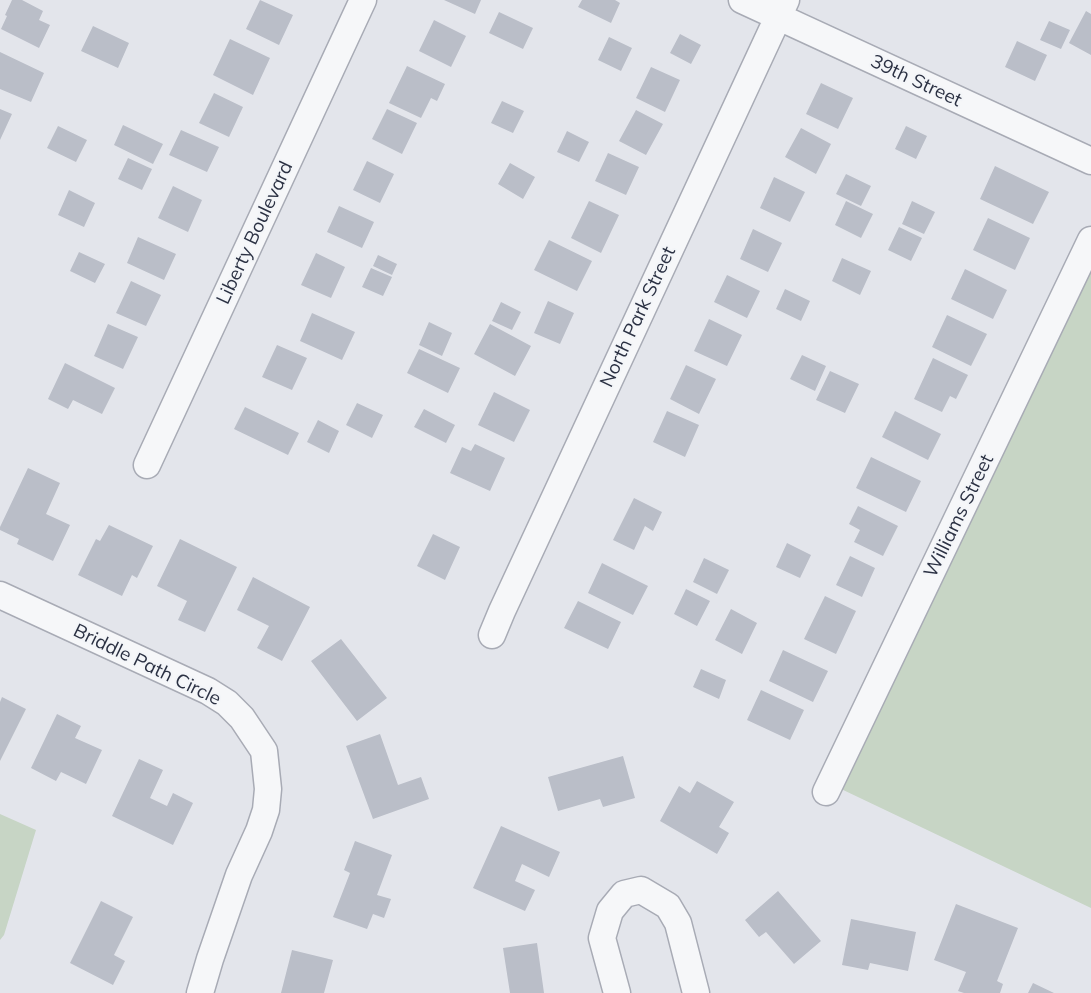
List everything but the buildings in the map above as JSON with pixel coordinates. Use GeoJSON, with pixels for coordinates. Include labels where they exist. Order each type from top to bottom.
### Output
{"type":"FeatureCollection","features":[{"type":"Feature","properties":{"kind":"street","name":"Liberty Boulevard"},"geometry":{"type":"LineString","coordinates":[[147,465],[363,0]]}},
{"type":"Feature","properties":{"kind":"street","name":"39th Street"},"geometry":{"type":"LineString","coordinates":[[742,0],[782,8],[1091,161]]}},
{"type":"Feature","properties":{"kind":"street","name":"North Park Street"},"geometry":{"type":"LineString","coordinates":[[492,635],[782,8]]}},
{"type":"Feature","properties":{"kind":"street","name":"Williams Street"},"geometry":{"type":"LineString","coordinates":[[826,792],[1091,240]]}},
{"type":"Feature","properties":{"kind":"street","name":"Briddle Path Circle"},"geometry":{"type":"LineString","coordinates":[[0,596],[208,691],[227,703],[242,718],[264,751],[268,789],[266,810],[259,831],[239,875],[200,993]]}},
{"type":"Feature","properties":{"kind":"street"},"geometry":{"type":"LineString","coordinates":[[617,993],[602,938],[610,911],[624,894],[641,890],[668,906],[678,923],[696,993]]}},
{"type":"Feature","properties":{"kind":"green space"},"geometry":{"type":"Polygon","coordinates":[[[1091,260],[1091,908],[839,788],[1091,260]]]}},
{"type":"Feature","properties":{"kind":"green space"},"geometry":{"type":"Polygon","coordinates":[[[0,814],[36,830],[4,935],[0,940],[0,814]]]}}]}
